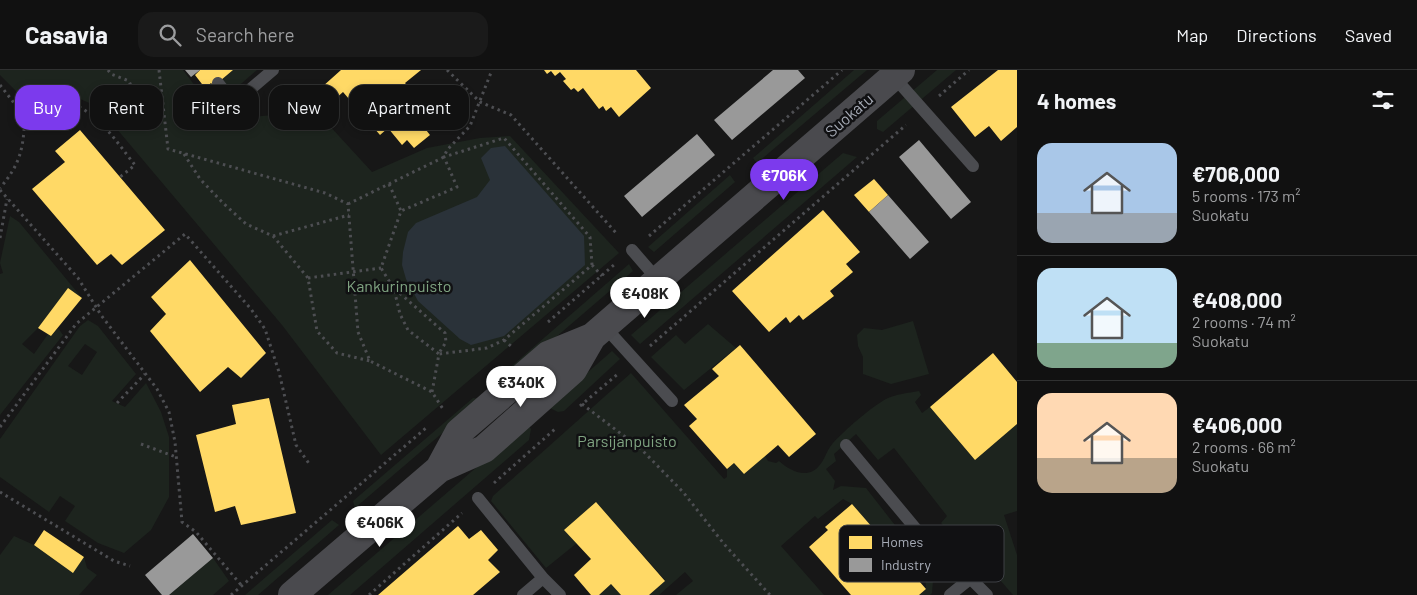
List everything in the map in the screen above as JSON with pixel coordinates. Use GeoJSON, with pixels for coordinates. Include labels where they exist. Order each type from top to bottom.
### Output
{"type":"FeatureCollection","features":[{"type":"Feature","properties":{"kind":"street","name":"Suokatu"},"geometry":{"type":"LineString","coordinates":[[292,595],[439,469],[484,449],[573,370],[598,332],[898,73]]}},
{"type":"Feature","properties":{"kind":"lane"},"geometry":{"type":"LineString","coordinates":[[218,83],[234,103],[273,70]]}},
{"type":"Feature","properties":{"kind":"lane"},"geometry":{"type":"LineString","coordinates":[[898,73],[924,109],[973,166]]}},
{"type":"Feature","properties":{"kind":"lane"},"geometry":{"type":"LineString","coordinates":[[632,250],[658,280]]}},
{"type":"Feature","properties":{"kind":"lane"},"geometry":{"type":"LineString","coordinates":[[598,332],[635,359],[672,401]]}},
{"type":"Feature","properties":{"kind":"lane"},"geometry":{"type":"LineString","coordinates":[[846,445],[913,525]]}},
{"type":"Feature","properties":{"kind":"lane"},"geometry":{"type":"LineString","coordinates":[[478,498],[543,578],[560,595]]}},
{"type":"Feature","properties":{"kind":"lane"},"geometry":{"type":"LineString","coordinates":[[523,595],[543,578]]}},
{"type":"Feature","properties":{"kind":"lane"},"geometry":{"type":"LineString","coordinates":[[950,595],[966,582]]}},
{"type":"Feature","properties":{"kind":"lane"},"geometry":{"type":"LineString","coordinates":[[975,582],[987,595]]}},
{"type":"Feature","properties":{"kind":"path"},"geometry":{"type":"LineString","coordinates":[[108,70],[112,74],[129,80],[142,113],[165,124]]}},
{"type":"Feature","properties":{"kind":"path"},"geometry":{"type":"LineString","coordinates":[[159,70],[168,148],[325,193],[348,204]]}},
{"type":"Feature","properties":{"kind":"path"},"geometry":{"type":"LineString","coordinates":[[447,70],[480,102],[511,115],[632,250]]}},
{"type":"Feature","properties":{"kind":"path"},"geometry":{"type":"LineString","coordinates":[[401,211],[457,187],[444,157],[447,150],[470,126],[492,70]]}},
{"type":"Feature","properties":{"kind":"path"},"geometry":{"type":"LineString","coordinates":[[575,411],[969,70]]}},
{"type":"Feature","properties":{"kind":"path"},"geometry":{"type":"LineString","coordinates":[[0,85],[15,104]]}},
{"type":"Feature","properties":{"kind":"path"},"geometry":{"type":"LineString","coordinates":[[80,107],[98,120],[135,165],[120,177]]}},
{"type":"Feature","properties":{"kind":"path"},"geometry":{"type":"LineString","coordinates":[[24,130],[24,142],[15,170],[0,189],[78,278],[95,307],[158,389],[169,412],[176,457],[182,522],[196,532],[242,586]]}},
{"type":"Feature","properties":{"kind":"path"},"geometry":{"type":"LineString","coordinates":[[348,204],[444,157],[504,138],[590,237],[592,265],[602,276]]}},
{"type":"Feature","properties":{"kind":"path"},"geometry":{"type":"LineString","coordinates":[[183,153],[200,179],[223,203],[246,224],[274,236],[308,278],[317,331],[337,353],[370,361],[432,392],[445,412]]}},
{"type":"Feature","properties":{"kind":"path"},"geometry":{"type":"LineString","coordinates":[[381,268],[401,211],[390,184]]}},
{"type":"Feature","properties":{"kind":"path"},"geometry":{"type":"LineString","coordinates":[[0,238],[7,198]]}},
{"type":"Feature","properties":{"kind":"path"},"geometry":{"type":"LineString","coordinates":[[348,204],[358,332],[370,361]]}},
{"type":"Feature","properties":{"kind":"path"},"geometry":{"type":"LineString","coordinates":[[274,236],[349,214]]}},
{"type":"Feature","properties":{"kind":"path"},"geometry":{"type":"LineString","coordinates":[[0,427],[76,324],[185,234],[251,309],[265,329],[279,372],[296,445],[310,465]]}},
{"type":"Feature","properties":{"kind":"path"},"geometry":{"type":"LineString","coordinates":[[394,289],[400,314],[408,330],[439,354],[487,348],[504,340],[592,265]]}},
{"type":"Feature","properties":{"kind":"path"},"geometry":{"type":"LineString","coordinates":[[308,278],[354,274],[381,268]]}},
{"type":"Feature","properties":{"kind":"path"},"geometry":{"type":"LineString","coordinates":[[381,268],[394,289],[445,333],[446,342],[439,354],[432,392]]}},
{"type":"Feature","properties":{"kind":"path"},"geometry":{"type":"LineString","coordinates":[[504,340],[515,350]]}},
{"type":"Feature","properties":{"kind":"path"},"geometry":{"type":"LineString","coordinates":[[117,403],[145,374]]}},
{"type":"Feature","properties":{"kind":"path"},"geometry":{"type":"LineString","coordinates":[[582,404],[641,449],[683,492],[724,544],[770,595]]}},
{"type":"Feature","properties":{"kind":"path"},"geometry":{"type":"LineString","coordinates":[[369,595],[560,424]]}},
{"type":"Feature","properties":{"kind":"path"},"geometry":{"type":"LineString","coordinates":[[141,444],[176,457]]}},
{"type":"Feature","properties":{"kind":"path"},"geometry":{"type":"LineString","coordinates":[[0,492],[114,561],[130,566]]}},
{"type":"Feature","properties":{"kind":"green space","name":"Kankurinpuisto"},"geometry":{"type":"Polygon","coordinates":[[[0,70],[183,70],[194,85],[173,85],[173,130],[259,130],[259,116],[269,115],[269,130],[333,130],[372,172],[427,148],[480,138],[510,136],[619,253],[381,455],[282,325],[118,130],[163,130],[163,85],[90,85],[90,104],[80,99],[80,85],[15,85],[15,90],[0,75],[0,70]]]}},
{"type":"Feature","properties":{"kind":"green space"},"geometry":{"type":"Polygon","coordinates":[[[233,70],[257,70],[240,85],[224,85],[221,81],[233,70]]]}},
{"type":"Feature","properties":{"kind":"green space"},"geometry":{"type":"Polygon","coordinates":[[[854,70],[867,70],[757,163],[753,158],[854,70]]]}},
{"type":"Feature","properties":{"kind":"green space"},"geometry":{"type":"Polygon","coordinates":[[[937,70],[956,70],[883,132],[877,129],[877,121],[937,70]]]}},
{"type":"Feature","properties":{"kind":"green space"},"geometry":{"type":"Polygon","coordinates":[[[843,153],[857,157],[640,344],[631,335],[843,153]]]}},
{"type":"Feature","properties":{"kind":"green space"},"geometry":{"type":"Polygon","coordinates":[[[730,175],[735,182],[654,252],[648,247],[730,175]]]}},
{"type":"Feature","properties":{"kind":"green space"},"geometry":{"type":"Polygon","coordinates":[[[10,216],[19,222],[82,298],[68,288],[38,328],[22,344],[34,354],[48,334],[51,336],[58,328],[63,335],[0,415],[0,274],[3,273],[0,263],[10,216]]]}},
{"type":"Feature","properties":{"kind":"green space"},"geometry":{"type":"Polygon","coordinates":[[[629,264],[633,271],[506,380],[506,371],[629,264]]]}},
{"type":"Feature","properties":{"kind":"green space"},"geometry":{"type":"Polygon","coordinates":[[[88,320],[98,326],[136,374],[112,401],[125,407],[146,383],[161,412],[169,437],[169,497],[151,530],[124,553],[98,543],[65,521],[75,506],[60,496],[49,512],[0,477],[0,439],[80,326],[88,320]],[[85,344],[68,366],[82,375],[97,352],[85,344]]]}},
{"type":"Feature","properties":{"kind":"green space"},"geometry":{"type":"Polygon","coordinates":[[[913,321],[929,374],[891,384],[863,374],[863,357],[858,346],[857,335],[864,328],[882,330],[913,321]]]}},
{"type":"Feature","properties":{"kind":"green space"},"geometry":{"type":"Polygon","coordinates":[[[708,324],[736,348],[684,390],[651,357],[676,335],[685,344],[708,324]]]}},
{"type":"Feature","properties":{"kind":"green space"},"geometry":{"type":"Polygon","coordinates":[[[612,351],[620,359],[564,411],[558,412],[548,407],[612,351]]]}},
{"type":"Feature","properties":{"kind":"green space","name":"Parsijanpuisto"},"geometry":{"type":"Polygon","coordinates":[[[631,373],[724,479],[727,477],[727,469],[734,463],[744,474],[765,456],[768,461],[776,463],[779,461],[786,467],[799,473],[813,471],[820,465],[833,443],[858,419],[886,399],[919,391],[921,395],[915,402],[922,413],[930,407],[975,460],[1017,424],[1017,511],[1004,515],[1017,555],[1017,595],[1013,595],[1002,582],[1004,582],[1004,525],[943,525],[941,523],[947,516],[894,448],[878,460],[856,434],[834,454],[836,461],[826,469],[835,481],[833,490],[841,486],[866,488],[895,525],[870,525],[852,504],[843,499],[818,519],[815,516],[781,546],[824,595],[676,595],[693,581],[685,572],[659,595],[649,595],[665,580],[596,502],[565,530],[577,543],[546,568],[491,501],[493,496],[631,373]]]}},
{"type":"Feature","properties":{"kind":"green space"},"geometry":{"type":"Polygon","coordinates":[[[473,398],[482,399],[355,508],[353,501],[473,398]]]}},
{"type":"Feature","properties":{"kind":"green space"},"geometry":{"type":"Polygon","coordinates":[[[527,424],[531,429],[529,440],[350,595],[328,595],[527,424]]]}},
{"type":"Feature","properties":{"kind":"green space"},"geometry":{"type":"Polygon","coordinates":[[[332,520],[339,525],[258,595],[245,595],[332,520]]]}},
{"type":"Feature","properties":{"kind":"green space"},"geometry":{"type":"Polygon","coordinates":[[[14,536],[34,545],[73,572],[84,557],[87,568],[97,575],[79,595],[0,595],[0,555],[14,536]]]}},
{"type":"Feature","properties":{"kind":"green space"},"geometry":{"type":"Polygon","coordinates":[[[213,558],[229,581],[213,595],[169,595],[213,558]]]}},
{"type":"Feature","properties":{"kind":"green space"},"geometry":{"type":"Polygon","coordinates":[[[926,582],[933,582],[932,593],[930,595],[919,595],[926,589],[926,582]]]}},
{"type":"Feature","properties":{"kind":"green space"},"geometry":{"type":"Polygon","coordinates":[[[611,584],[621,595],[599,595],[611,584]]]}},
{"type":"Feature","properties":{"kind":"shaded area"},"geometry":{"type":"Polygon","coordinates":[[[505,146],[584,236],[585,265],[504,336],[471,345],[460,339],[418,301],[406,279],[402,265],[403,252],[408,232],[416,223],[477,197],[490,180],[481,158],[491,148],[505,146]]]}},
{"type":"Feature","properties":{"kind":"building: Homes"},"geometry":{"type":"Polygon","coordinates":[[[200,70],[233,70],[215,85],[211,83],[203,85],[195,75],[200,70]]]}},
{"type":"Feature","properties":{"kind":"building: Homes"},"geometry":{"type":"Polygon","coordinates":[[[341,70],[421,70],[405,83],[407,85],[349,85],[349,99],[343,92],[339,96],[339,85],[324,85],[341,70]]]}},
{"type":"Feature","properties":{"kind":"building: Homes"},"geometry":{"type":"Polygon","coordinates":[[[544,70],[636,70],[651,88],[619,117],[611,107],[606,111],[603,106],[599,109],[583,88],[578,92],[574,88],[571,90],[563,81],[566,79],[560,72],[555,76],[551,71],[547,74],[544,70]]]}},
{"type":"Feature","properties":{"kind":"building: Homes"},"geometry":{"type":"Polygon","coordinates":[[[998,70],[1017,70],[1017,127],[1001,141],[989,126],[975,137],[951,107],[998,70]]]}},
{"type":"Feature","properties":{"kind":"building: Homes"},"geometry":{"type":"Polygon","coordinates":[[[80,130],[165,230],[122,265],[111,254],[97,265],[32,189],[65,162],[55,151],[80,130]]]}},
{"type":"Feature","properties":{"kind":"building: Homes"},"geometry":{"type":"Polygon","coordinates":[[[376,130],[386,130],[380,135],[376,130]]]}},
{"type":"Feature","properties":{"kind":"building: Homes"},"geometry":{"type":"Polygon","coordinates":[[[390,130],[426,130],[430,135],[414,148],[407,140],[402,145],[390,130]]]}},
{"type":"Feature","properties":{"kind":"building: Homes"},"geometry":{"type":"Polygon","coordinates":[[[874,179],[888,195],[869,212],[854,195],[874,179]]]}},
{"type":"Feature","properties":{"kind":"building: Homes"},"geometry":{"type":"Polygon","coordinates":[[[823,210],[860,252],[846,264],[853,272],[830,291],[834,296],[803,320],[799,315],[790,323],[786,317],[769,332],[732,291],[823,210]]]}},
{"type":"Feature","properties":{"kind":"building: Homes"},"geometry":{"type":"Polygon","coordinates":[[[190,260],[266,353],[241,378],[228,367],[200,392],[150,331],[166,314],[151,297],[190,260]]]}},
{"type":"Feature","properties":{"kind":"building: Homes"},"geometry":{"type":"Polygon","coordinates":[[[68,288],[82,298],[51,336],[38,328],[68,288]]]}},
{"type":"Feature","properties":{"kind":"building: Homes"},"geometry":{"type":"Polygon","coordinates":[[[740,345],[816,434],[789,457],[778,445],[744,474],[734,463],[727,469],[689,426],[697,419],[684,405],[719,376],[712,369],[740,345]]]}},
{"type":"Feature","properties":{"kind":"building: Homes"},"geometry":{"type":"Polygon","coordinates":[[[993,353],[1017,382],[1017,424],[975,460],[930,407],[993,353]]]}},
{"type":"Feature","properties":{"kind":"building: Homes"},"geometry":{"type":"Polygon","coordinates":[[[269,398],[296,513],[241,525],[235,506],[215,512],[196,435],[236,424],[232,405],[269,398]]]}},
{"type":"Feature","properties":{"kind":"building: Homes"},"geometry":{"type":"Polygon","coordinates":[[[596,502],[665,581],[649,595],[621,595],[611,584],[599,595],[591,595],[574,575],[591,559],[564,530],[596,502]]]}},
{"type":"Feature","properties":{"kind":"building: Homes"},"geometry":{"type":"Polygon","coordinates":[[[852,504],[870,525],[839,525],[839,581],[809,547],[828,530],[825,527],[852,504]]]}},
{"type":"Feature","properties":{"kind":"building: Homes"},"geometry":{"type":"Polygon","coordinates":[[[458,526],[469,539],[481,530],[498,550],[488,560],[500,572],[473,595],[378,595],[458,526]]]}},
{"type":"Feature","properties":{"kind":"building: Homes"},"geometry":{"type":"Polygon","coordinates":[[[44,530],[84,557],[73,573],[34,545],[44,530]]]}},
{"type":"Feature","properties":{"kind":"building: Homes"},"geometry":{"type":"Polygon","coordinates":[[[840,582],[920,582],[926,589],[919,595],[851,595],[840,582]]]}},
{"type":"Feature","properties":{"kind":"building: Industry"},"geometry":{"type":"Polygon","coordinates":[[[185,70],[200,70],[191,77],[185,70]]]}},
{"type":"Feature","properties":{"kind":"building: Industry"},"geometry":{"type":"Polygon","coordinates":[[[773,70],[798,70],[805,78],[732,140],[714,120],[773,70]]]}},
{"type":"Feature","properties":{"kind":"building: Industry"},"geometry":{"type":"Polygon","coordinates":[[[697,134],[715,155],[642,217],[624,196],[697,134]]]}},
{"type":"Feature","properties":{"kind":"building: Industry"},"geometry":{"type":"Polygon","coordinates":[[[919,140],[971,202],[951,219],[899,157],[919,140]]]}},
{"type":"Feature","properties":{"kind":"building: Industry"},"geometry":{"type":"Polygon","coordinates":[[[888,195],[929,242],[910,259],[869,212],[888,195]]]}},
{"type":"Feature","properties":{"kind":"building: Industry"},"geometry":{"type":"Polygon","coordinates":[[[193,534],[213,558],[169,595],[162,595],[145,575],[193,534]]]}}]}
